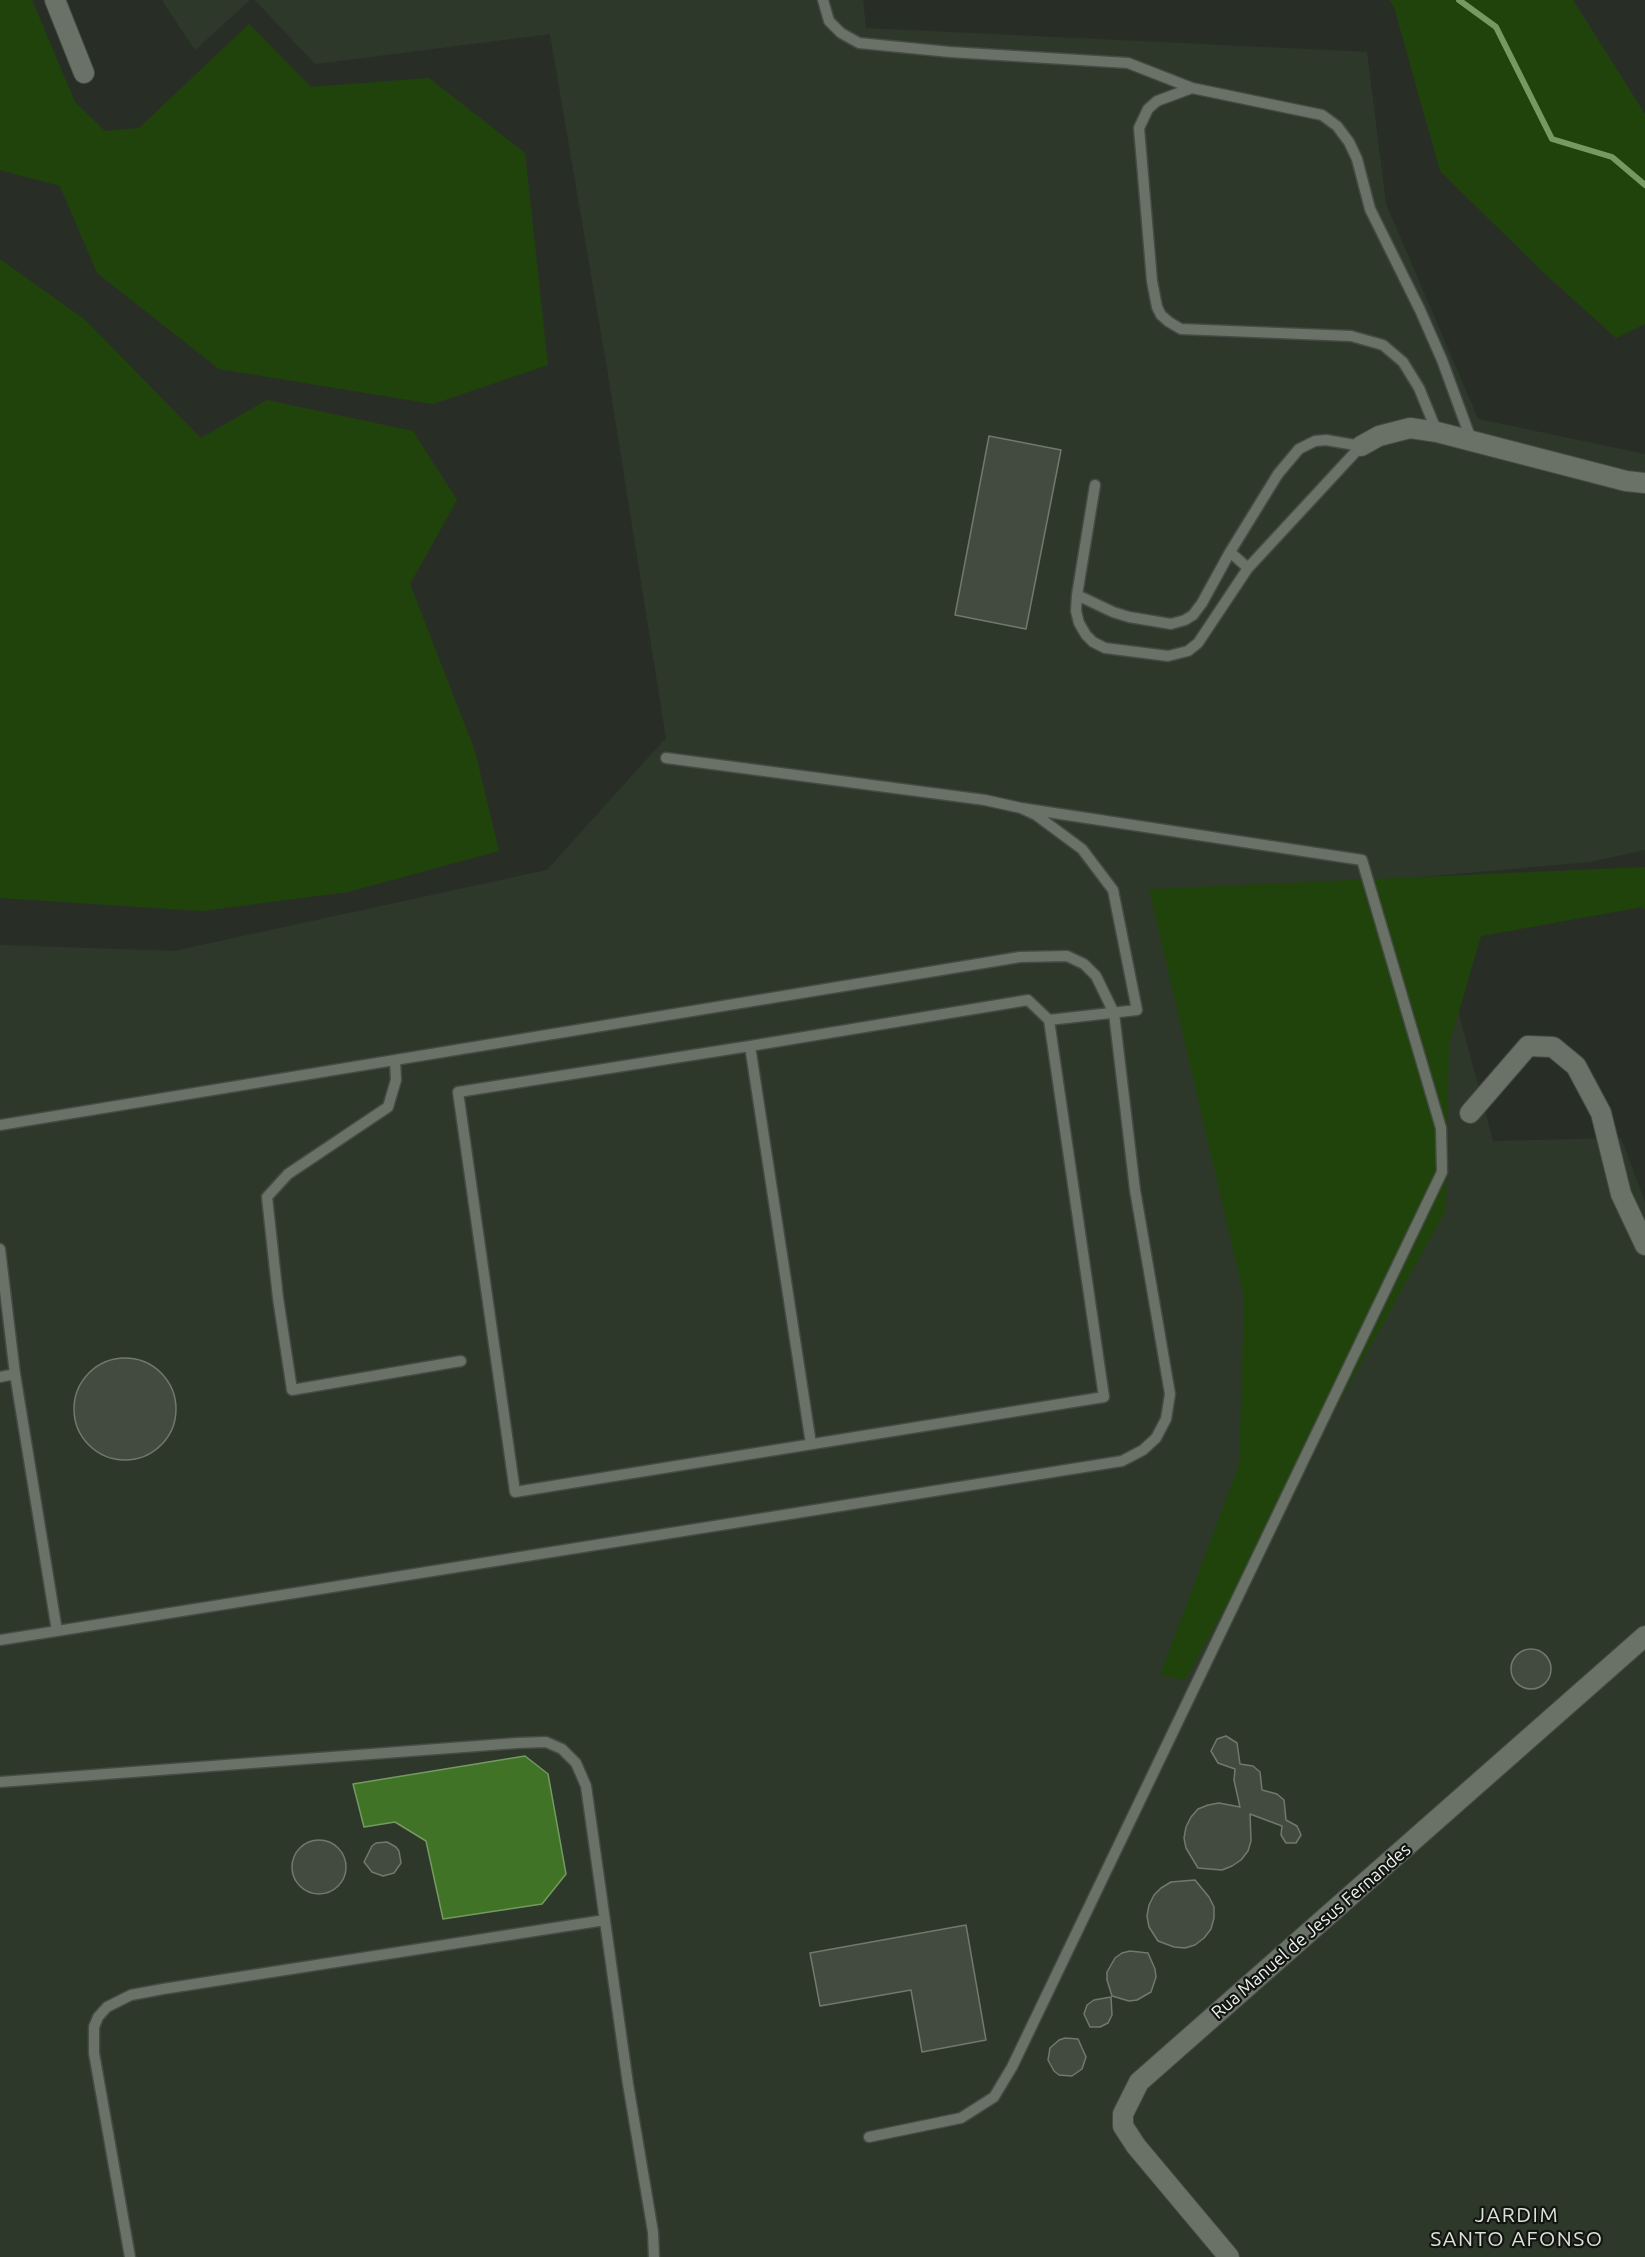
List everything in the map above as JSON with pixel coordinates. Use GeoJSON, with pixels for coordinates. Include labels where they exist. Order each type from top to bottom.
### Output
{"type":"FeatureCollection","features":[{"type":"Feature","properties":{"kind":"street"},"geometry":{"type":"LineString","coordinates":[[55,0],[84,73]]}},
{"type":"Feature","properties":{"kind":"street"},"geometry":{"type":"LineString","coordinates":[[1361,446],[1391,431],[1410,428],[1437,432],[1626,481],[1645,483]]}},
{"type":"Feature","properties":{"kind":"street"},"geometry":{"type":"LineString","coordinates":[[1470,1113],[1528,1046],[1553,1047],[1576,1066],[1601,1113],[1621,1194],[1645,1245]]}},
{"type":"Feature","properties":{"kind":"street","name":"Rua Manuel de Jesus Fernandes"},"geometry":{"type":"LineString","coordinates":[[1229,2257],[1136,2146],[1123,2127],[1123,2114],[1139,2082],[1645,1636]]}},
{"type":"Feature","properties":{"kind":"lane"},"geometry":{"type":"LineString","coordinates":[[823,0],[829,21],[841,33],[859,43],[950,52],[1128,63],[1192,88],[1322,115],[1337,126],[1349,142],[1357,159],[1370,209],[1429,330],[1472,442]]}},
{"type":"Feature","properties":{"kind":"lane"},"geometry":{"type":"LineString","coordinates":[[1192,88],[1157,101],[1148,109],[1139,128],[1152,281],[1157,307],[1161,315],[1182,329],[1351,336],[1383,345],[1403,362],[1419,388],[1437,432]]}},
{"type":"Feature","properties":{"kind":"lane"},"geometry":{"type":"LineString","coordinates":[[1077,595],[1113,612],[1171,624],[1185,620],[1193,615],[1202,603],[1278,474],[1299,449],[1315,441],[1326,440],[1361,446]]}},
{"type":"Feature","properties":{"kind":"lane"},"geometry":{"type":"LineString","coordinates":[[1095,485],[1077,595],[1076,611],[1079,623],[1093,642],[1105,648],[1168,656],[1188,651],[1198,643],[1248,568],[1361,446]]}},
{"type":"Feature","properties":{"kind":"lane"},"geometry":{"type":"LineString","coordinates":[[1230,552],[1248,568]]}},
{"type":"Feature","properties":{"kind":"lane"},"geometry":{"type":"LineString","coordinates":[[666,758],[986,800],[1021,808],[1362,860],[1441,1128],[1442,1172],[1012,2067],[994,2097],[961,2118],[869,2137]]}},
{"type":"Feature","properties":{"kind":"lane"},"geometry":{"type":"LineString","coordinates":[[1021,808],[1036,815],[1082,849],[1113,890],[1137,1010],[1049,1020]]}},
{"type":"Feature","properties":{"kind":"lane"},"geometry":{"type":"LineString","coordinates":[[0,1125],[1020,957],[1067,956],[1084,964],[1096,976],[1114,1013],[1135,1190],[1170,1394],[1166,1419],[1156,1438],[1143,1450],[1122,1461],[0,1640]]}},
{"type":"Feature","properties":{"kind":"lane"},"geometry":{"type":"LineString","coordinates":[[1028,1000],[1049,1020],[1104,1396],[515,1491],[458,1092],[1028,1000]]}},
{"type":"Feature","properties":{"kind":"lane"},"geometry":{"type":"LineString","coordinates":[[750,1046],[811,1444]]}},
{"type":"Feature","properties":{"kind":"lane"},"geometry":{"type":"LineString","coordinates":[[395,1061],[396,1080],[388,1107],[288,1174],[267,1197],[278,1298],[292,1390],[461,1361]]}},
{"type":"Feature","properties":{"kind":"lane"},"geometry":{"type":"LineString","coordinates":[[0,1249],[15,1374],[57,1631]]}},
{"type":"Feature","properties":{"kind":"lane"},"geometry":{"type":"LineString","coordinates":[[0,1377],[15,1374]]}},
{"type":"Feature","properties":{"kind":"lane"},"geometry":{"type":"LineString","coordinates":[[0,1782],[517,1743],[546,1742],[562,1749],[576,1763],[586,1786],[654,2257]]}},
{"type":"Feature","properties":{"kind":"lane"},"geometry":{"type":"LineString","coordinates":[[130,2257],[94,2053],[94,2027],[98,2017],[107,2007],[131,1995],[163,1989],[605,1920]]}},
{"type":"Feature","properties":{"kind":"shaded area"},"geometry":{"type":"Polygon","coordinates":[[[0,0],[32,0],[75,102],[105,131],[139,128],[249,24],[311,87],[429,78],[525,153],[548,365],[433,404],[219,369],[97,273],[60,186],[0,170],[0,0]]]}},
{"type":"Feature","properties":{"kind":"shaded area"},"geometry":{"type":"Polygon","coordinates":[[[162,0],[250,0],[195,50],[162,0]]]}},
{"type":"Feature","properties":{"kind":"shaded area"},"geometry":{"type":"Polygon","coordinates":[[[255,0],[863,0],[866,28],[1367,52],[1386,204],[1478,419],[1645,454],[1645,850],[1589,862],[1422,877],[1493,1141],[1621,1138],[1645,1202],[1645,2257],[0,2257],[0,945],[174,951],[547,870],[666,738],[607,368],[550,34],[315,64],[255,0]]]}},
{"type":"Feature","properties":{"kind":"shaded area"},"geometry":{"type":"Polygon","coordinates":[[[1389,0],[1573,0],[1645,114],[1645,324],[1616,338],[1543,272],[1440,171],[1394,7],[1389,0]]]}},
{"type":"Feature","properties":{"kind":"shaded area"},"geometry":{"type":"Polygon","coordinates":[[[0,259],[84,319],[201,438],[267,400],[413,431],[457,500],[410,584],[475,751],[499,851],[348,892],[202,911],[0,898],[0,259]]]}},
{"type":"Feature","properties":{"kind":"shaded area"},"geometry":{"type":"Polygon","coordinates":[[[1645,867],[1645,910],[1642,907],[1481,936],[1449,1045],[1446,1210],[1185,1680],[1160,1675],[1239,1464],[1244,1297],[1149,889],[1645,867]]]}},
{"type":"Feature","properties":{"kind":"shaded area"},"geometry":{"type":"Polygon","coordinates":[[[525,1756],[548,1774],[566,1874],[542,1904],[443,1919],[426,1841],[395,1822],[364,1827],[353,1784],[525,1756]]]}},
{"type":"Feature","properties":{"kind":"building"},"geometry":{"type":"Polygon","coordinates":[[[989,436],[1061,450],[1026,629],[955,615],[989,436]]]}},
{"type":"Feature","properties":{"kind":"building"},"geometry":{"type":"Polygon","coordinates":[[[125,1358],[145,1362],[161,1373],[172,1389],[176,1409],[172,1429],[161,1445],[145,1456],[125,1460],[105,1456],[89,1445],[78,1429],[74,1409],[78,1389],[89,1373],[105,1362],[125,1358]]]}},
{"type":"Feature","properties":{"kind":"building"},"geometry":{"type":"Polygon","coordinates":[[[1531,1649],[1545,1655],[1551,1669],[1545,1683],[1531,1689],[1517,1683],[1511,1669],[1517,1655],[1531,1649]]]}},
{"type":"Feature","properties":{"kind":"building"},"geometry":{"type":"Polygon","coordinates":[[[1226,1736],[1237,1743],[1240,1764],[1253,1766],[1260,1772],[1262,1790],[1277,1794],[1284,1800],[1286,1820],[1297,1826],[1301,1835],[1296,1843],[1286,1843],[1281,1835],[1282,1826],[1250,1814],[1251,1841],[1248,1851],[1241,1860],[1222,1870],[1198,1868],[1186,1848],[1184,1838],[1191,1817],[1198,1809],[1208,1805],[1219,1803],[1240,1807],[1234,1780],[1235,1769],[1218,1763],[1211,1751],[1217,1739],[1226,1736]]]}},
{"type":"Feature","properties":{"kind":"building"},"geometry":{"type":"Polygon","coordinates":[[[314,1840],[324,1840],[334,1844],[342,1852],[346,1867],[342,1882],[334,1890],[324,1894],[314,1894],[304,1890],[296,1882],[292,1872],[292,1862],[296,1852],[304,1844],[314,1840]]]}},
{"type":"Feature","properties":{"kind":"building"},"geometry":{"type":"Polygon","coordinates":[[[387,1842],[399,1851],[401,1863],[394,1873],[383,1876],[372,1872],[364,1862],[372,1846],[376,1843],[387,1842]]]}},
{"type":"Feature","properties":{"kind":"building"},"geometry":{"type":"Polygon","coordinates":[[[1195,1880],[1214,1907],[1211,1929],[1195,1945],[1185,1948],[1158,1941],[1149,1927],[1147,1916],[1154,1895],[1171,1882],[1195,1880]]]}},
{"type":"Feature","properties":{"kind":"building"},"geometry":{"type":"Polygon","coordinates":[[[966,1925],[986,2040],[922,2052],[911,1990],[820,2006],[810,1953],[966,1925]]]}},
{"type":"Feature","properties":{"kind":"building"},"geometry":{"type":"Polygon","coordinates":[[[1130,1951],[1148,1953],[1156,1977],[1151,1992],[1137,2000],[1129,2001],[1112,1996],[1107,1972],[1115,1958],[1130,1951]]]}},
{"type":"Feature","properties":{"kind":"building"},"geometry":{"type":"Polygon","coordinates":[[[1111,1997],[1112,2015],[1108,2023],[1100,2027],[1090,2027],[1084,2014],[1087,2005],[1094,2000],[1111,1997]]]}},
{"type":"Feature","properties":{"kind":"building"},"geometry":{"type":"Polygon","coordinates":[[[1065,2038],[1078,2039],[1086,2057],[1082,2069],[1072,2076],[1059,2075],[1048,2060],[1050,2048],[1065,2038]]]}},
{"type":"Feature","properties":{"kind":"waterway"},"geometry":{"type":"LineString","coordinates":[[1459,0],[1496,27],[1552,139],[1612,157],[1645,185]]}},
{"type":"Feature","properties":{"kind":"district","name":"JARDIM SANTO AFONSO"},"geometry":{"type":"Point","coordinates":[1517,2227]}}]}
